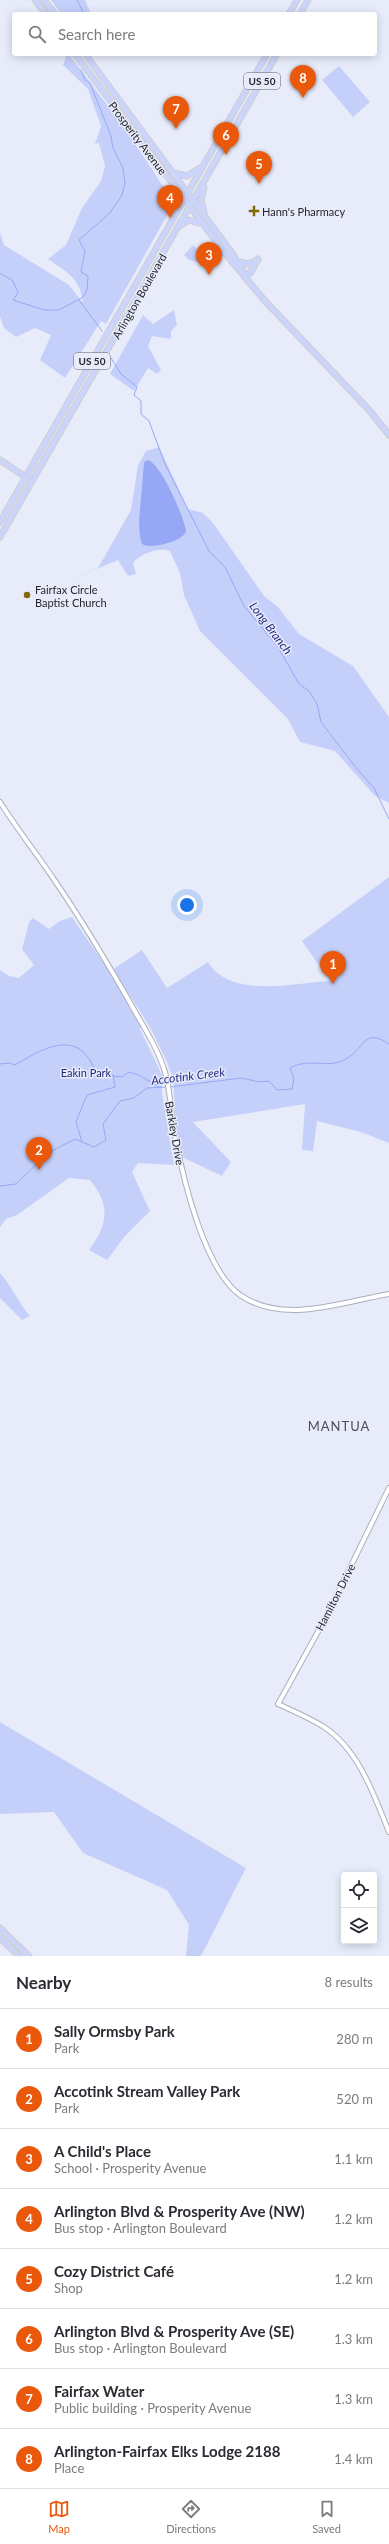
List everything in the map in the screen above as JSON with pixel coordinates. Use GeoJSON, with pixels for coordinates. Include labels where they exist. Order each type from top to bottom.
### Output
{"type":"FeatureCollection","features":[{"type":"Feature","properties":{"kind":"main road"},"geometry":{"type":"LineString","coordinates":[[35,0],[44,12]]}},
{"type":"Feature","properties":{"kind":"main road"},"geometry":{"type":"LineString","coordinates":[[44,0],[53,12]]}},
{"type":"Feature","properties":{"kind":"main road"},"geometry":{"type":"LineString","coordinates":[[290,12],[297,0]]}},
{"type":"Feature","properties":{"kind":"main road"},"geometry":{"type":"LineString","coordinates":[[301,12],[308,0]]}},
{"type":"Feature","properties":{"kind":"main road","name":"Prosperity Avenue"},"geometry":{"type":"LineString","coordinates":[[76,56],[201,223],[246,277],[370,411],[389,435]]}},
{"type":"Feature","properties":{"kind":"main road","name":"Prosperity Avenue"},"geometry":{"type":"LineString","coordinates":[[86,56],[239,262],[246,277]]}},
{"type":"Feature","properties":{"kind":"main road","name":"Arlington Boulevard"},"geometry":{"type":"LineString","coordinates":[[0,522],[265,56]]}},
{"type":"Feature","properties":{"kind":"main road","name":"Arlington Boulevard"},"geometry":{"type":"LineString","coordinates":[[0,537],[276,56]]}},
{"type":"Feature","properties":{"kind":"main road"},"geometry":{"type":"LineString","coordinates":[[172,172],[181,176],[192,175],[209,156]]}},
{"type":"Feature","properties":{"kind":"main road"},"geometry":{"type":"LineString","coordinates":[[206,179],[201,201],[206,218]]}},
{"type":"Feature","properties":{"kind":"main road"},"geometry":{"type":"LineString","coordinates":[[175,232],[188,221],[201,223]]}},
{"type":"Feature","properties":{"kind":"main road"},"geometry":{"type":"LineString","coordinates":[[239,262],[248,264],[258,259],[252,271],[246,277]]}},
{"type":"Feature","properties":{"kind":"main road"},"geometry":{"type":"LineString","coordinates":[[0,460],[32,481]]}},
{"type":"Feature","properties":{"kind":"main road"},"geometry":{"type":"LineString","coordinates":[[0,1928],[29,1956]]}},
{"type":"Feature","properties":{"kind":"main road"},"geometry":{"type":"LineString","coordinates":[[0,1938],[19,1956]]}},
{"type":"Feature","properties":{"kind":"street","name":"Barkley Drive"},"geometry":{"type":"LineString","coordinates":[[0,802],[56,882],[107,964],[153,1043],[166,1078],[174,1135],[191,1200],[212,1258],[224,1278],[235,1290],[262,1306],[288,1311],[389,1294]]}},
{"type":"Feature","properties":{"kind":"street","name":"Hamilton Drive"},"geometry":{"type":"LineString","coordinates":[[389,1488],[325,1619],[278,1704],[325,1727],[340,1742],[364,1773],[389,1832]]}},
{"type":"Feature","properties":{"kind":"green space"},"geometry":{"type":"Polygon","coordinates":[[[51,0],[85,0],[90,12],[60,12],[51,0]]]}},
{"type":"Feature","properties":{"kind":"green space"},"geometry":{"type":"Polygon","coordinates":[[[65,56],[70,56],[128,133],[174,203],[106,324],[101,321],[65,378],[40,360],[51,335],[35,328],[16,337],[4,328],[0,317],[0,233],[4,245],[69,285],[83,303],[76,282],[67,272],[48,259],[66,245],[82,208],[101,181],[105,166],[99,143],[95,144],[101,126],[88,89],[63,65],[65,56]]]}},
{"type":"Feature","properties":{"kind":"green space"},"geometry":{"type":"Polygon","coordinates":[[[339,66],[370,102],[353,117],[322,80],[339,66]]]}},
{"type":"Feature","properties":{"kind":"green space"},"geometry":{"type":"Polygon","coordinates":[[[193,245],[198,250],[202,249],[211,258],[205,264],[189,260],[184,255],[193,245]]]}},
{"type":"Feature","properties":{"kind":"green space"},"geometry":{"type":"Polygon","coordinates":[[[174,310],[177,325],[171,331],[171,339],[152,336],[148,346],[161,370],[157,374],[148,368],[134,391],[110,374],[143,315],[153,324],[174,310]]]}},
{"type":"Feature","properties":{"kind":"green space"},"geometry":{"type":"Polygon","coordinates":[[[159,447],[188,509],[203,513],[213,523],[264,596],[278,607],[299,634],[353,666],[389,717],[389,803],[375,796],[335,751],[300,742],[288,719],[200,631],[184,595],[180,573],[170,551],[161,550],[150,552],[140,557],[133,563],[136,574],[128,576],[118,560],[66,582],[98,568],[131,510],[138,465],[146,451],[159,447]]]}},
{"type":"Feature","properties":{"kind":"green space"},"geometry":{"type":"Polygon","coordinates":[[[389,877],[389,1143],[361,1132],[317,1121],[313,1151],[302,1150],[305,1104],[193,1122],[231,1162],[222,1176],[182,1157],[176,1125],[173,1078],[151,1029],[115,972],[115,968],[142,950],[167,988],[208,962],[218,974],[231,981],[247,985],[281,986],[330,981],[302,941],[389,877]]]}},
{"type":"Feature","properties":{"kind":"green space","name":"Eakin Park"},"geometry":{"type":"Polygon","coordinates":[[[72,917],[107,968],[141,1026],[140,1029],[162,1075],[162,1093],[174,1165],[138,1163],[132,1172],[150,1211],[125,1236],[107,1260],[89,1250],[100,1232],[104,1215],[104,1207],[101,1198],[97,1189],[90,1180],[69,1178],[17,1215],[6,1219],[0,1227],[0,970],[9,976],[19,978],[34,965],[22,949],[29,922],[33,918],[49,929],[60,921],[72,917]]]}},
{"type":"Feature","properties":{"kind":"green space"},"geometry":{"type":"Polygon","coordinates":[[[0,1273],[30,1316],[22,1320],[0,1298],[0,1273]]]}},
{"type":"Feature","properties":{"kind":"green space"},"geometry":{"type":"Polygon","coordinates":[[[0,1722],[246,1868],[201,1956],[186,1956],[189,1925],[167,1890],[83,1853],[54,1812],[0,1814],[0,1722]]]}},
{"type":"Feature","properties":{"kind":"water"},"geometry":{"type":"Polygon","coordinates":[[[148,460],[159,471],[177,503],[186,531],[184,535],[173,541],[166,544],[152,546],[142,544],[139,522],[144,462],[148,460]]]}},
{"type":"Feature","properties":{"kind":"waterway"},"geometry":{"type":"LineString","coordinates":[[77,0],[83,12]]}},
{"type":"Feature","properties":{"kind":"waterway"},"geometry":{"type":"LineString","coordinates":[[0,273],[13,281],[18,293],[13,300],[44,310],[59,310],[83,297],[87,290],[88,276],[81,272],[85,251],[79,240],[110,213],[122,195],[125,183],[123,168],[113,148],[111,136],[90,83],[85,80],[81,70]]}},
{"type":"Feature","properties":{"kind":"waterway"},"geometry":{"type":"LineString","coordinates":[[79,300],[102,331]]}},
{"type":"Feature","properties":{"kind":"waterway","name":"Long Branch"},"geometry":{"type":"LineString","coordinates":[[111,358],[121,374],[137,387],[134,395],[141,401],[141,414],[149,421],[165,464],[209,551],[225,567],[244,606],[278,647],[299,684],[309,691],[317,704],[321,722],[357,769],[374,788],[389,819]]}},
{"type":"Feature","properties":{"kind":"waterway","name":"Accotink Creek"},"geometry":{"type":"LineString","coordinates":[[170,1087],[241,1078],[260,1082],[269,1081],[277,1090],[292,1089],[294,1079],[290,1068],[305,1063],[331,1064],[344,1060],[357,1051],[369,1039],[380,1039],[389,1044]]}},
{"type":"Feature","properties":{"kind":"waterway"},"geometry":{"type":"LineString","coordinates":[[0,1064],[9,1063],[15,1065],[32,1055],[51,1047],[61,1045],[79,1049],[87,1056],[96,1072],[113,1075],[115,1087],[87,1095],[76,1122],[82,1142]]}},
{"type":"Feature","properties":{"kind":"waterway"},"geometry":{"type":"LineString","coordinates":[[113,1076],[122,1077],[129,1072],[139,1075],[159,1087]]}},
{"type":"Feature","properties":{"kind":"waterway","name":"Accotink Creek"},"geometry":{"type":"LineString","coordinates":[[0,1186],[16,1184],[48,1153],[75,1139],[94,1147],[106,1140],[103,1124],[120,1101],[134,1098],[147,1088],[167,1087]]}},
{"type":"Feature","properties":{"kind":"place","name":"Arlington-Fairfax Elks Lodge 2188"},"geometry":{"type":"Point","coordinates":[303,98]}},
{"type":"Feature","properties":{"kind":"place","name":"Fairfax Water"},"geometry":{"type":"Point","coordinates":[176,129]}},
{"type":"Feature","properties":{"kind":"place","name":"Arlington Blvd & Prosperity Ave (SE)"},"geometry":{"type":"Point","coordinates":[226,155]}},
{"type":"Feature","properties":{"kind":"place","name":"Cozy District Café"},"geometry":{"type":"Point","coordinates":[259,184]}},
{"type":"Feature","properties":{"kind":"place","name":"Hann's Pharmacy"},"geometry":{"type":"Point","coordinates":[254,211]}},
{"type":"Feature","properties":{"kind":"place","name":"Arlington Blvd & Prosperity Ave (NW)"},"geometry":{"type":"Point","coordinates":[170,218]}},
{"type":"Feature","properties":{"kind":"place","name":"A Child's Place"},"geometry":{"type":"Point","coordinates":[209,275]}},
{"type":"Feature","properties":{"kind":"place","name":"Fairfax Circle Baptist Church"},"geometry":{"type":"Point","coordinates":[27,595]}},
{"type":"Feature","properties":{"kind":"place","name":"Sally Ormsby Park"},"geometry":{"type":"Point","coordinates":[333,984]}},
{"type":"Feature","properties":{"kind":"place","name":"Accotink Stream Valley Park"},"geometry":{"type":"Point","coordinates":[39,1170]}},
{"type":"Feature","properties":{"kind":"district","name":"MANTUA"},"geometry":{"type":"Point","coordinates":[339,1426]}}]}
